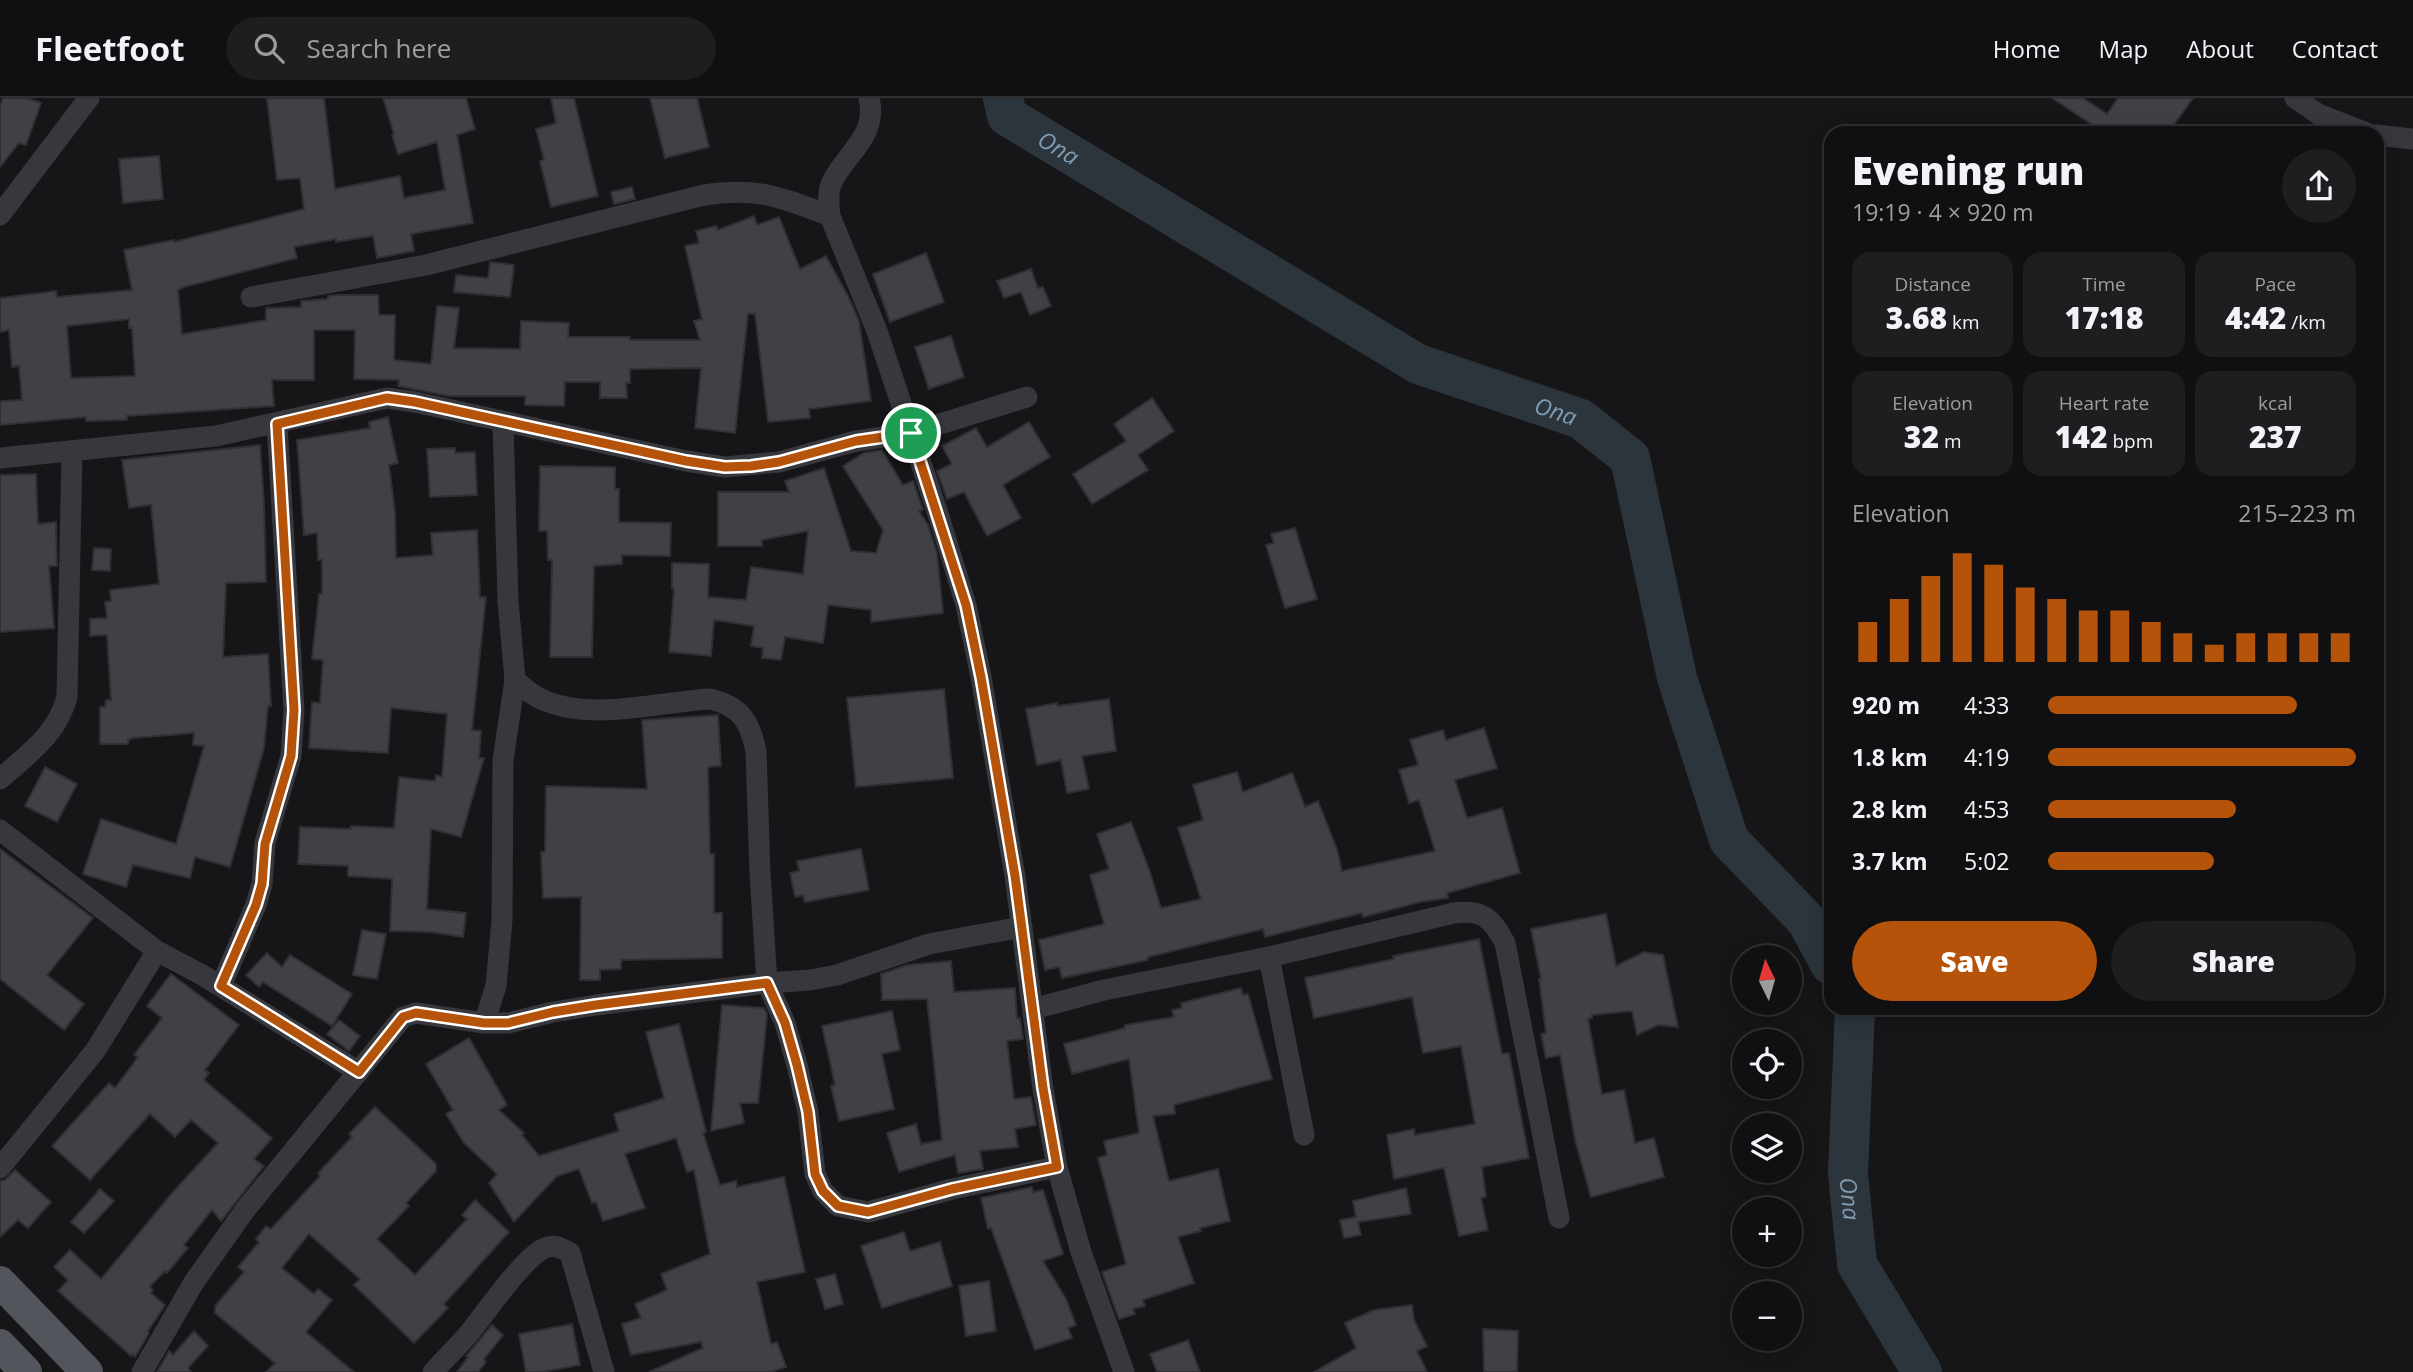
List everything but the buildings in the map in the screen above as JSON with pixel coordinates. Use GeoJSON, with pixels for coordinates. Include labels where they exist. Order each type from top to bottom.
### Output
{"type":"FeatureCollection","features":[{"type":"Feature","properties":{"kind":"main road"},"geometry":{"type":"LineString","coordinates":[[0,1282],[87,1372]]}},
{"type":"Feature","properties":{"kind":"main road"},"geometry":{"type":"LineString","coordinates":[[0,1345],[26,1372]]}},
{"type":"Feature","properties":{"kind":"street"},"geometry":{"type":"LineString","coordinates":[[0,215],[89,98]]}},
{"type":"Feature","properties":{"kind":"street"},"geometry":{"type":"LineString","coordinates":[[869,98],[871,121],[862,140],[831,184],[830,216],[877,331],[966,605],[981,677],[1022,927],[1043,1088],[1057,1167],[1075,1231],[1124,1372]]}},
{"type":"Feature","properties":{"kind":"street"},"geometry":{"type":"LineString","coordinates":[[2295,98],[2318,114],[2349,126]]}},
{"type":"Feature","properties":{"kind":"street"},"geometry":{"type":"LineString","coordinates":[[2384,136],[2413,139]]}},
{"type":"Feature","properties":{"kind":"street"},"geometry":{"type":"LineString","coordinates":[[251,297],[426,265],[704,195],[753,191],[783,197],[830,216]]}},
{"type":"Feature","properties":{"kind":"street"},"geometry":{"type":"LineString","coordinates":[[0,458],[216,436],[387,398],[725,467],[779,462],[856,441],[911,433],[1027,397]]}},
{"type":"Feature","properties":{"kind":"street"},"geometry":{"type":"LineString","coordinates":[[484,1023],[496,986],[502,920],[503,760],[514,680],[508,601],[503,423]]}},
{"type":"Feature","properties":{"kind":"street"},"geometry":{"type":"LineString","coordinates":[[221,986],[256,905],[262,884],[265,844],[291,756],[294,710],[277,424]]}},
{"type":"Feature","properties":{"kind":"street"},"geometry":{"type":"LineString","coordinates":[[0,779],[51,733],[62,715],[67,697],[72,452]]}},
{"type":"Feature","properties":{"kind":"street"},"geometry":{"type":"LineString","coordinates":[[514,680],[543,701],[575,708],[615,710],[709,699],[723,702],[746,719],[752,731],[756,751],[767,983],[785,1023],[797,1065],[808,1112],[815,1174],[823,1191],[838,1206],[868,1212],[952,1189],[1057,1167]]}},
{"type":"Feature","properties":{"kind":"street"},"geometry":{"type":"LineString","coordinates":[[0,830],[157,951],[221,986],[359,1072]]}},
{"type":"Feature","properties":{"kind":"street"},"geometry":{"type":"LineString","coordinates":[[1033,1009],[1104,990],[1269,957],[1470,911],[1484,916],[1496,925],[1505,943],[1559,1218]]}},
{"type":"Feature","properties":{"kind":"street"},"geometry":{"type":"LineString","coordinates":[[142,1372],[194,1282],[245,1210],[403,1017],[416,1013],[484,1023],[508,1023],[596,1005],[810,980],[836,975],[929,944],[1022,927]]}},
{"type":"Feature","properties":{"kind":"street"},"geometry":{"type":"LineString","coordinates":[[0,1168],[95,1051],[157,951]]}},
{"type":"Feature","properties":{"kind":"street"},"geometry":{"type":"LineString","coordinates":[[1269,957],[1304,1135]]}},
{"type":"Feature","properties":{"kind":"street"},"geometry":{"type":"LineString","coordinates":[[433,1372],[465,1338],[530,1259],[545,1248],[555,1247],[570,1253],[604,1372]]}},
{"type":"Feature","properties":{"kind":"waterway","name":"Ona"},"geometry":{"type":"LineString","coordinates":[[1003,98],[1007,116],[1418,364],[1581,419],[1630,458],[1677,678],[1729,840],[1807,921],[1824,953]]}},
{"type":"Feature","properties":{"kind":"waterway","name":"Ona"},"geometry":{"type":"LineString","coordinates":[[1855,1015],[1848,1174],[1857,1264],[1922,1372]]}},
{"type":"Feature","properties":{"kind":"route"},"geometry":{"type":"LineString","coordinates":[[387,398],[725,467],[779,462],[856,441],[911,433],[966,605],[981,677],[1015,876],[1043,1088],[1057,1167],[952,1189],[868,1212],[838,1206],[823,1191],[815,1174],[808,1112],[797,1065],[785,1023],[767,983],[596,1005],[508,1023],[484,1023],[416,1013],[403,1017],[392,1028],[359,1072],[221,986],[256,905],[262,884],[265,844],[291,756],[294,710],[277,424],[387,398]]}}]}
